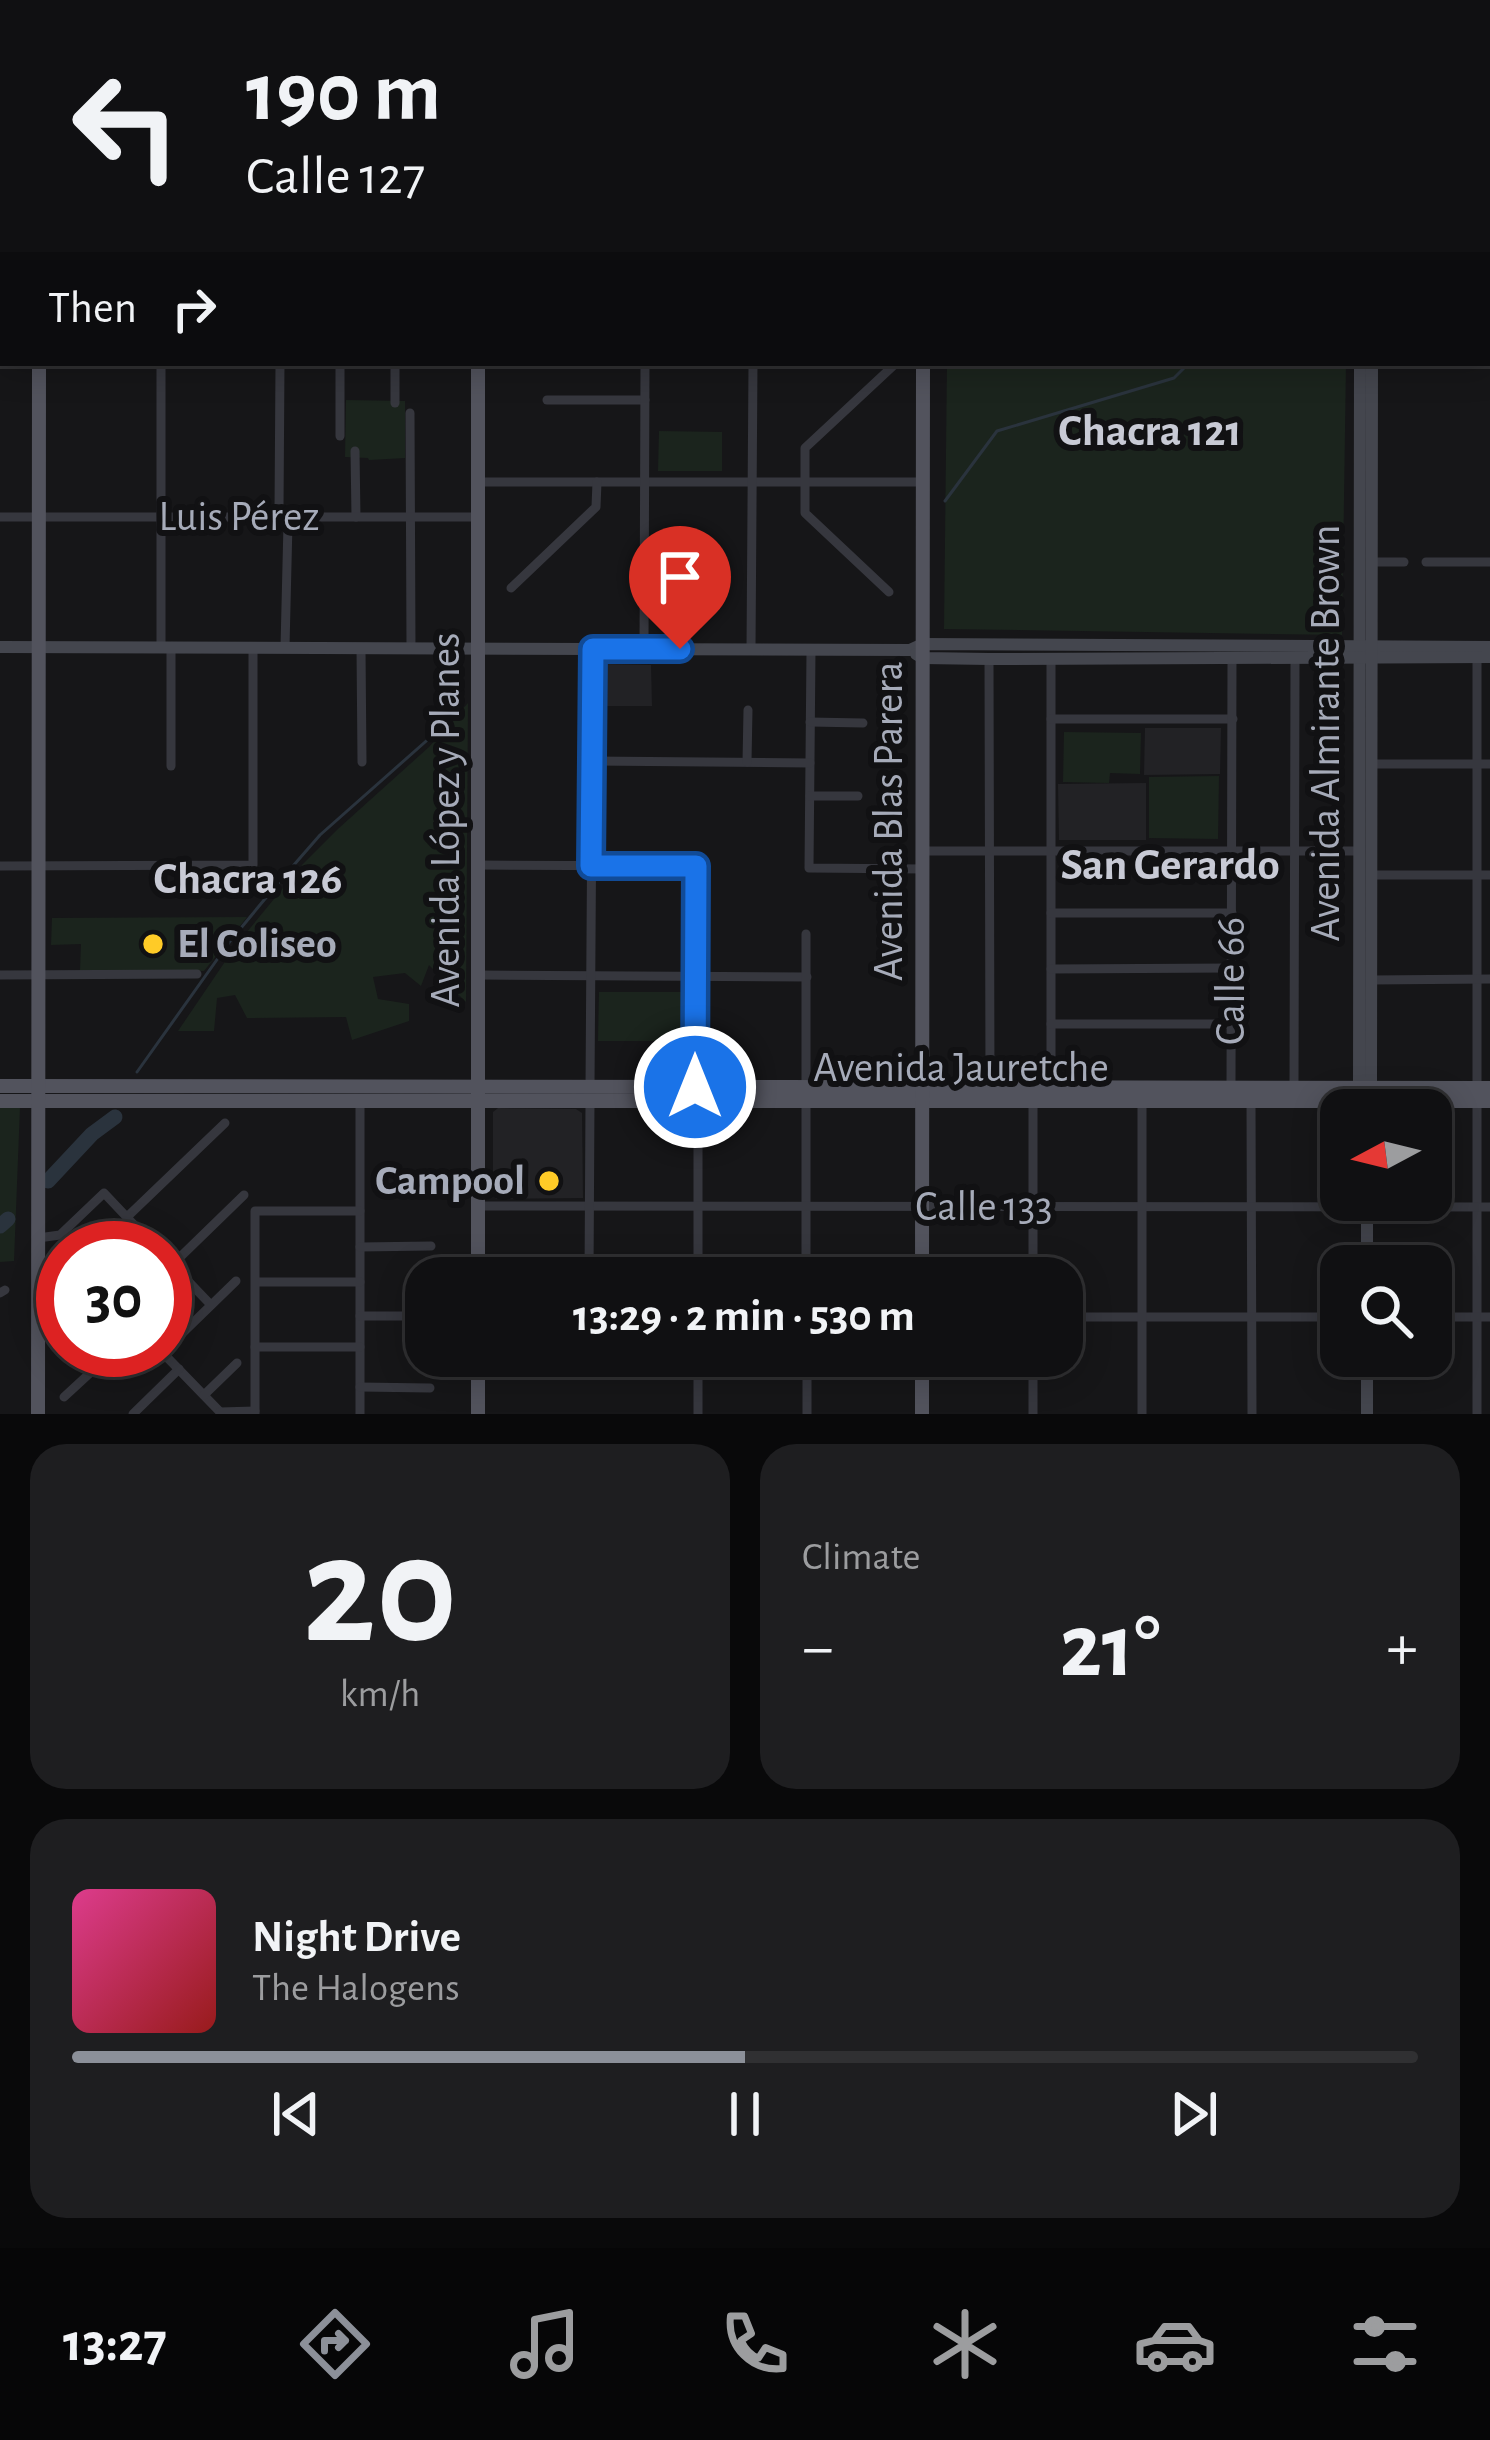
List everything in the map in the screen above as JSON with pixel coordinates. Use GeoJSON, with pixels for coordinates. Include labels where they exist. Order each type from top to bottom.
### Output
{"type":"FeatureCollection","features":[{"type":"Feature","properties":{"kind":"main road"},"geometry":{"type":"LineString","coordinates":[[38,1221],[39,366]]}},
{"type":"Feature","properties":{"kind":"main road","name":"Avenida López y Planes"},"geometry":{"type":"LineString","coordinates":[[478,366],[478,1257]]}},
{"type":"Feature","properties":{"kind":"main road","name":"Avenida Blas Parera"},"geometry":{"type":"LineString","coordinates":[[922,1257],[923,851],[918,651],[923,366]]}},
{"type":"Feature","properties":{"kind":"main road","name":"Avenida Almirante Brown"},"geometry":{"type":"LineString","coordinates":[[1360,366],[1372,764],[1372,980],[1366,1089]]}},
{"type":"Feature","properties":{"kind":"main road","name":"Avenida Almirante Brown"},"geometry":{"type":"LineString","coordinates":[[1366,1089],[1360,851],[1372,562],[1372,366]]}},
{"type":"Feature","properties":{"kind":"main road"},"geometry":{"type":"LineString","coordinates":[[0,647],[1366,652],[1484,657]]}},
{"type":"Feature","properties":{"kind":"main road"},"geometry":{"type":"LineString","coordinates":[[918,651],[989,659],[1294,658],[1490,647]]}},
{"type":"Feature","properties":{"kind":"main road","name":"Avenida Jauretche"},"geometry":{"type":"LineString","coordinates":[[0,1086],[37,1093],[360,1101],[478,1094]]}},
{"type":"Feature","properties":{"kind":"main road","name":"Avenida Jauretche"},"geometry":{"type":"LineString","coordinates":[[922,1094],[990,1087],[1320,1091]]}},
{"type":"Feature","properties":{"kind":"main road","name":"Avenida Jauretche"},"geometry":{"type":"LineString","coordinates":[[0,1101],[37,1093],[922,1094],[1034,1101],[1320,1099]]}},
{"type":"Feature","properties":{"kind":"main road","name":"Avenida Jauretche"},"geometry":{"type":"LineString","coordinates":[[1452,1095],[1483,1094]]}},
{"type":"Feature","properties":{"kind":"main road"},"geometry":{"type":"LineString","coordinates":[[38,1377],[38,1414]]}},
{"type":"Feature","properties":{"kind":"main road"},"geometry":{"type":"LineString","coordinates":[[478,1377],[478,1414]]}},
{"type":"Feature","properties":{"kind":"main road"},"geometry":{"type":"LineString","coordinates":[[922,1377],[922,1414]]}},
{"type":"Feature","properties":{"kind":"main road"},"geometry":{"type":"LineString","coordinates":[[1367,1377],[1367,1414]]}},
{"type":"Feature","properties":{"kind":"street"},"geometry":{"type":"LineString","coordinates":[[161,366],[161,517],[171,766]]}},
{"type":"Feature","properties":{"kind":"street"},"geometry":{"type":"LineString","coordinates":[[280,366],[279,511],[288,523],[285,647]]}},
{"type":"Feature","properties":{"kind":"street"},"geometry":{"type":"LineString","coordinates":[[340,366],[340,436]]}},
{"type":"Feature","properties":{"kind":"street"},"geometry":{"type":"LineString","coordinates":[[395,366],[395,403]]}},
{"type":"Feature","properties":{"kind":"street"},"geometry":{"type":"LineString","coordinates":[[644,649],[645,366]]}},
{"type":"Feature","properties":{"kind":"street"},"geometry":{"type":"LineString","coordinates":[[752,650],[753,366]]}},
{"type":"Feature","properties":{"kind":"street"},"geometry":{"type":"LineString","coordinates":[[889,592],[805,513],[804,482],[805,448],[893,366]]}},
{"type":"Feature","properties":{"kind":"street"},"geometry":{"type":"LineString","coordinates":[[547,400],[645,400]]}},
{"type":"Feature","properties":{"kind":"street"},"geometry":{"type":"LineString","coordinates":[[410,413],[410,648]]}},
{"type":"Feature","properties":{"kind":"street"},"geometry":{"type":"LineString","coordinates":[[355,451],[356,517]]}},
{"type":"Feature","properties":{"kind":"street"},"geometry":{"type":"LineString","coordinates":[[479,482],[923,482]]}},
{"type":"Feature","properties":{"kind":"street"},"geometry":{"type":"LineString","coordinates":[[511,588],[596,507],[597,482]]}},
{"type":"Feature","properties":{"kind":"street","name":"Luis Pérez"},"geometry":{"type":"LineString","coordinates":[[0,517],[479,517]]}},
{"type":"Feature","properties":{"kind":"street"},"geometry":{"type":"LineString","coordinates":[[1372,562],[1404,562]]}},
{"type":"Feature","properties":{"kind":"street"},"geometry":{"type":"LineString","coordinates":[[1426,562],[1490,562]]}},
{"type":"Feature","properties":{"kind":"street"},"geometry":{"type":"LineString","coordinates":[[0,866],[253,866],[253,647]]}},
{"type":"Feature","properties":{"kind":"street"},"geometry":{"type":"LineString","coordinates":[[361,648],[362,762]]}},
{"type":"Feature","properties":{"kind":"street"},"geometry":{"type":"LineString","coordinates":[[590,1257],[593,649]]}},
{"type":"Feature","properties":{"kind":"street"},"geometry":{"type":"LineString","coordinates":[[811,650],[809,868],[922,869]]}},
{"type":"Feature","properties":{"kind":"street"},"geometry":{"type":"LineString","coordinates":[[1477,1414],[1477,1207],[1483,1094],[1477,979],[1477,764],[1484,657]]}},
{"type":"Feature","properties":{"kind":"street","name":"Calle 66"},"geometry":{"type":"LineString","coordinates":[[1231,1087],[1232,658]]}},
{"type":"Feature","properties":{"kind":"street"},"geometry":{"type":"LineString","coordinates":[[1294,658],[1294,1088]]}},
{"type":"Feature","properties":{"kind":"street"},"geometry":{"type":"LineString","coordinates":[[989,659],[990,1087]]}},
{"type":"Feature","properties":{"kind":"street"},"geometry":{"type":"LineString","coordinates":[[1051,659],[1052,1087]]}},
{"type":"Feature","properties":{"kind":"street"},"geometry":{"type":"LineString","coordinates":[[747,762],[748,710]]}},
{"type":"Feature","properties":{"kind":"street"},"geometry":{"type":"LineString","coordinates":[[1052,719],[1233,718]]}},
{"type":"Feature","properties":{"kind":"street"},"geometry":{"type":"LineString","coordinates":[[810,722],[863,723]]}},
{"type":"Feature","properties":{"kind":"street"},"geometry":{"type":"LineString","coordinates":[[592,761],[809,763]]}},
{"type":"Feature","properties":{"kind":"street"},"geometry":{"type":"LineString","coordinates":[[1372,764],[1490,764]]}},
{"type":"Feature","properties":{"kind":"street"},"geometry":{"type":"LineString","coordinates":[[810,796],[858,796]]}},
{"type":"Feature","properties":{"kind":"street"},"geometry":{"type":"LineString","coordinates":[[923,851],[1360,851]]}},
{"type":"Feature","properties":{"kind":"street"},"geometry":{"type":"LineString","coordinates":[[478,865],[696,866],[698,1257]]}},
{"type":"Feature","properties":{"kind":"street"},"geometry":{"type":"LineString","coordinates":[[1371,875],[1490,875]]}},
{"type":"Feature","properties":{"kind":"street"},"geometry":{"type":"LineString","coordinates":[[1051,913],[1232,913]]}},
{"type":"Feature","properties":{"kind":"street"},"geometry":{"type":"LineString","coordinates":[[806,934],[806,1257]]}},
{"type":"Feature","properties":{"kind":"street"},"geometry":{"type":"LineString","coordinates":[[1052,968],[1232,968]]}},
{"type":"Feature","properties":{"kind":"street"},"geometry":{"type":"LineString","coordinates":[[0,975],[197,974]]}},
{"type":"Feature","properties":{"kind":"street"},"geometry":{"type":"LineString","coordinates":[[478,975],[807,977]]}},
{"type":"Feature","properties":{"kind":"street"},"geometry":{"type":"LineString","coordinates":[[1372,980],[1490,979]]}},
{"type":"Feature","properties":{"kind":"street"},"geometry":{"type":"LineString","coordinates":[[1051,1024],[1231,1024]]}},
{"type":"Feature","properties":{"kind":"street"},"geometry":{"type":"LineString","coordinates":[[360,1101],[360,1414]]}},
{"type":"Feature","properties":{"kind":"street"},"geometry":{"type":"LineString","coordinates":[[1034,1101],[1034,1257]]}},
{"type":"Feature","properties":{"kind":"street"},"geometry":{"type":"LineString","coordinates":[[1142,1101],[1142,1414]]}},
{"type":"Feature","properties":{"kind":"street"},"geometry":{"type":"LineString","coordinates":[[1251,1101],[1252,1414]]}},
{"type":"Feature","properties":{"kind":"street"},"geometry":{"type":"LineString","coordinates":[[127,1217],[225,1123]]}},
{"type":"Feature","properties":{"kind":"street"},"geometry":{"type":"LineString","coordinates":[[75,1221],[104,1193],[131,1221]]}},
{"type":"Feature","properties":{"kind":"street"},"geometry":{"type":"LineString","coordinates":[[192,1240],[244,1195]]}},
{"type":"Feature","properties":{"kind":"street","name":"Calle 133"},"geometry":{"type":"LineString","coordinates":[[478,1206],[1320,1205]]}},
{"type":"Feature","properties":{"kind":"street","name":"Calle 133"},"geometry":{"type":"LineString","coordinates":[[1452,1206],[1490,1207]]}},
{"type":"Feature","properties":{"kind":"street"},"geometry":{"type":"LineString","coordinates":[[187,1377],[219,1413],[255,1413],[255,1211],[360,1211]]}},
{"type":"Feature","properties":{"kind":"street"},"geometry":{"type":"LineString","coordinates":[[360,1246],[431,1246]]}},
{"type":"Feature","properties":{"kind":"street"},"geometry":{"type":"LineString","coordinates":[[192,1323],[236,1281]]}},
{"type":"Feature","properties":{"kind":"street"},"geometry":{"type":"LineString","coordinates":[[256,1282],[360,1282]]}},
{"type":"Feature","properties":{"kind":"street"},"geometry":{"type":"LineString","coordinates":[[192,1285],[211,1305]]}},
{"type":"Feature","properties":{"kind":"street"},"geometry":{"type":"LineString","coordinates":[[360,1316],[405,1316]]}},
{"type":"Feature","properties":{"kind":"street"},"geometry":{"type":"LineString","coordinates":[[1083,1317],[1320,1317]]}},
{"type":"Feature","properties":{"kind":"street"},"geometry":{"type":"LineString","coordinates":[[1452,1317],[1490,1317]]}},
{"type":"Feature","properties":{"kind":"street"},"geometry":{"type":"LineString","coordinates":[[255,1346],[360,1347]]}},
{"type":"Feature","properties":{"kind":"street"},"geometry":{"type":"LineString","coordinates":[[204,1395],[237,1363]]}},
{"type":"Feature","properties":{"kind":"street"},"geometry":{"type":"LineString","coordinates":[[64,1397],[86,1377]]}},
{"type":"Feature","properties":{"kind":"street"},"geometry":{"type":"LineString","coordinates":[[133,1414],[171,1377]]}},
{"type":"Feature","properties":{"kind":"street"},"geometry":{"type":"LineString","coordinates":[[698,1377],[698,1414]]}},
{"type":"Feature","properties":{"kind":"street"},"geometry":{"type":"LineString","coordinates":[[807,1377],[807,1414]]}},
{"type":"Feature","properties":{"kind":"street"},"geometry":{"type":"LineString","coordinates":[[1033,1377],[1033,1414]]}},
{"type":"Feature","properties":{"kind":"street"},"geometry":{"type":"LineString","coordinates":[[361,1387],[430,1388]]}},
{"type":"Feature","properties":{"kind":"shaded area"},"geometry":{"type":"Polygon","coordinates":[[[947,366],[1346,366],[1342,635],[944,629],[947,366]]]}},
{"type":"Feature","properties":{"kind":"shaded area"},"geometry":{"type":"Polygon","coordinates":[[[346,400],[405,401],[405,458],[345,457],[346,400]]]}},
{"type":"Feature","properties":{"kind":"shaded area"},"geometry":{"type":"Polygon","coordinates":[[[659,431],[722,432],[722,471],[658,471],[659,431]]]}},
{"type":"Feature","properties":{"kind":"shaded area"},"geometry":{"type":"Polygon","coordinates":[[[601,664],[651,665],[652,706],[602,706],[601,664]]]}},
{"type":"Feature","properties":{"kind":"shaded area"},"geometry":{"type":"Polygon","coordinates":[[[468,703],[466,1002],[429,965],[421,986],[405,973],[373,977],[378,999],[409,1004],[409,1021],[352,1040],[346,1017],[247,1018],[235,995],[217,998],[214,1031],[178,1031],[237,944],[302,865],[429,747],[468,703]]]}},
{"type":"Feature","properties":{"kind":"shaded area"},"geometry":{"type":"Polygon","coordinates":[[[1145,728],[1221,728],[1220,774],[1144,775],[1145,728]]]}},
{"type":"Feature","properties":{"kind":"shaded area"},"geometry":{"type":"Polygon","coordinates":[[[1064,732],[1141,733],[1140,774],[1110,773],[1109,783],[1063,782],[1064,732]]]}},
{"type":"Feature","properties":{"kind":"shaded area"},"geometry":{"type":"Polygon","coordinates":[[[1219,776],[1218,839],[1149,838],[1149,777],[1219,776]]]}},
{"type":"Feature","properties":{"kind":"shaded area"},"geometry":{"type":"Polygon","coordinates":[[[1146,783],[1146,840],[1059,840],[1058,784],[1146,783]]]}},
{"type":"Feature","properties":{"kind":"shaded area","name":"El Coliseo"},"geometry":{"type":"Polygon","coordinates":[[[247,917],[204,971],[80,971],[81,944],[51,945],[52,918],[247,917]]]}},
{"type":"Feature","properties":{"kind":"shaded area"},"geometry":{"type":"Polygon","coordinates":[[[599,992],[683,992],[682,1041],[598,1041],[599,992]]]}},
{"type":"Feature","properties":{"kind":"shaded area"},"geometry":{"type":"Polygon","coordinates":[[[0,1107],[20,1107],[14,1261],[0,1262],[0,1107]]]}},
{"type":"Feature","properties":{"kind":"shaded area"},"geometry":{"type":"Polygon","coordinates":[[[498,1108],[576,1109],[582,1113],[583,1198],[496,1199],[493,1112],[498,1108]]]}},
{"type":"Feature","properties":{"kind":"waterway"},"geometry":{"type":"LineString","coordinates":[[945,501],[997,431],[1174,378],[1186,366]]}},
{"type":"Feature","properties":{"kind":"waterway"},"geometry":{"type":"LineString","coordinates":[[137,1072],[231,940],[279,882],[320,835],[433,735],[463,693]]}},
{"type":"Feature","properties":{"kind":"waterway"},"geometry":{"type":"LineString","coordinates":[[48,1181],[115,1117]]}},
{"type":"Feature","properties":{"kind":"waterway"},"geometry":{"type":"LineString","coordinates":[[0,1226],[8,1219]]}},
{"type":"Feature","properties":{"kind":"place","name":"El Coliseo"},"geometry":{"type":"Point","coordinates":[153,944]}},
{"type":"Feature","properties":{"kind":"place","name":"Campool"},"geometry":{"type":"Point","coordinates":[549,1181]}},
{"type":"Feature","properties":{"kind":"district","name":"Chacra 121"},"geometry":{"type":"Point","coordinates":[1150,431]}},
{"type":"Feature","properties":{"kind":"district","name":"San Gerardo"},"geometry":{"type":"Point","coordinates":[1170,865]}},
{"type":"Feature","properties":{"kind":"district","name":"Chacra 126"},"geometry":{"type":"Point","coordinates":[248,879]}},
{"type":"Feature","properties":{"kind":"route"},"geometry":{"type":"LineString","coordinates":[[680,649],[593,649],[591,866],[696,866],[695,1087]]}}]}
